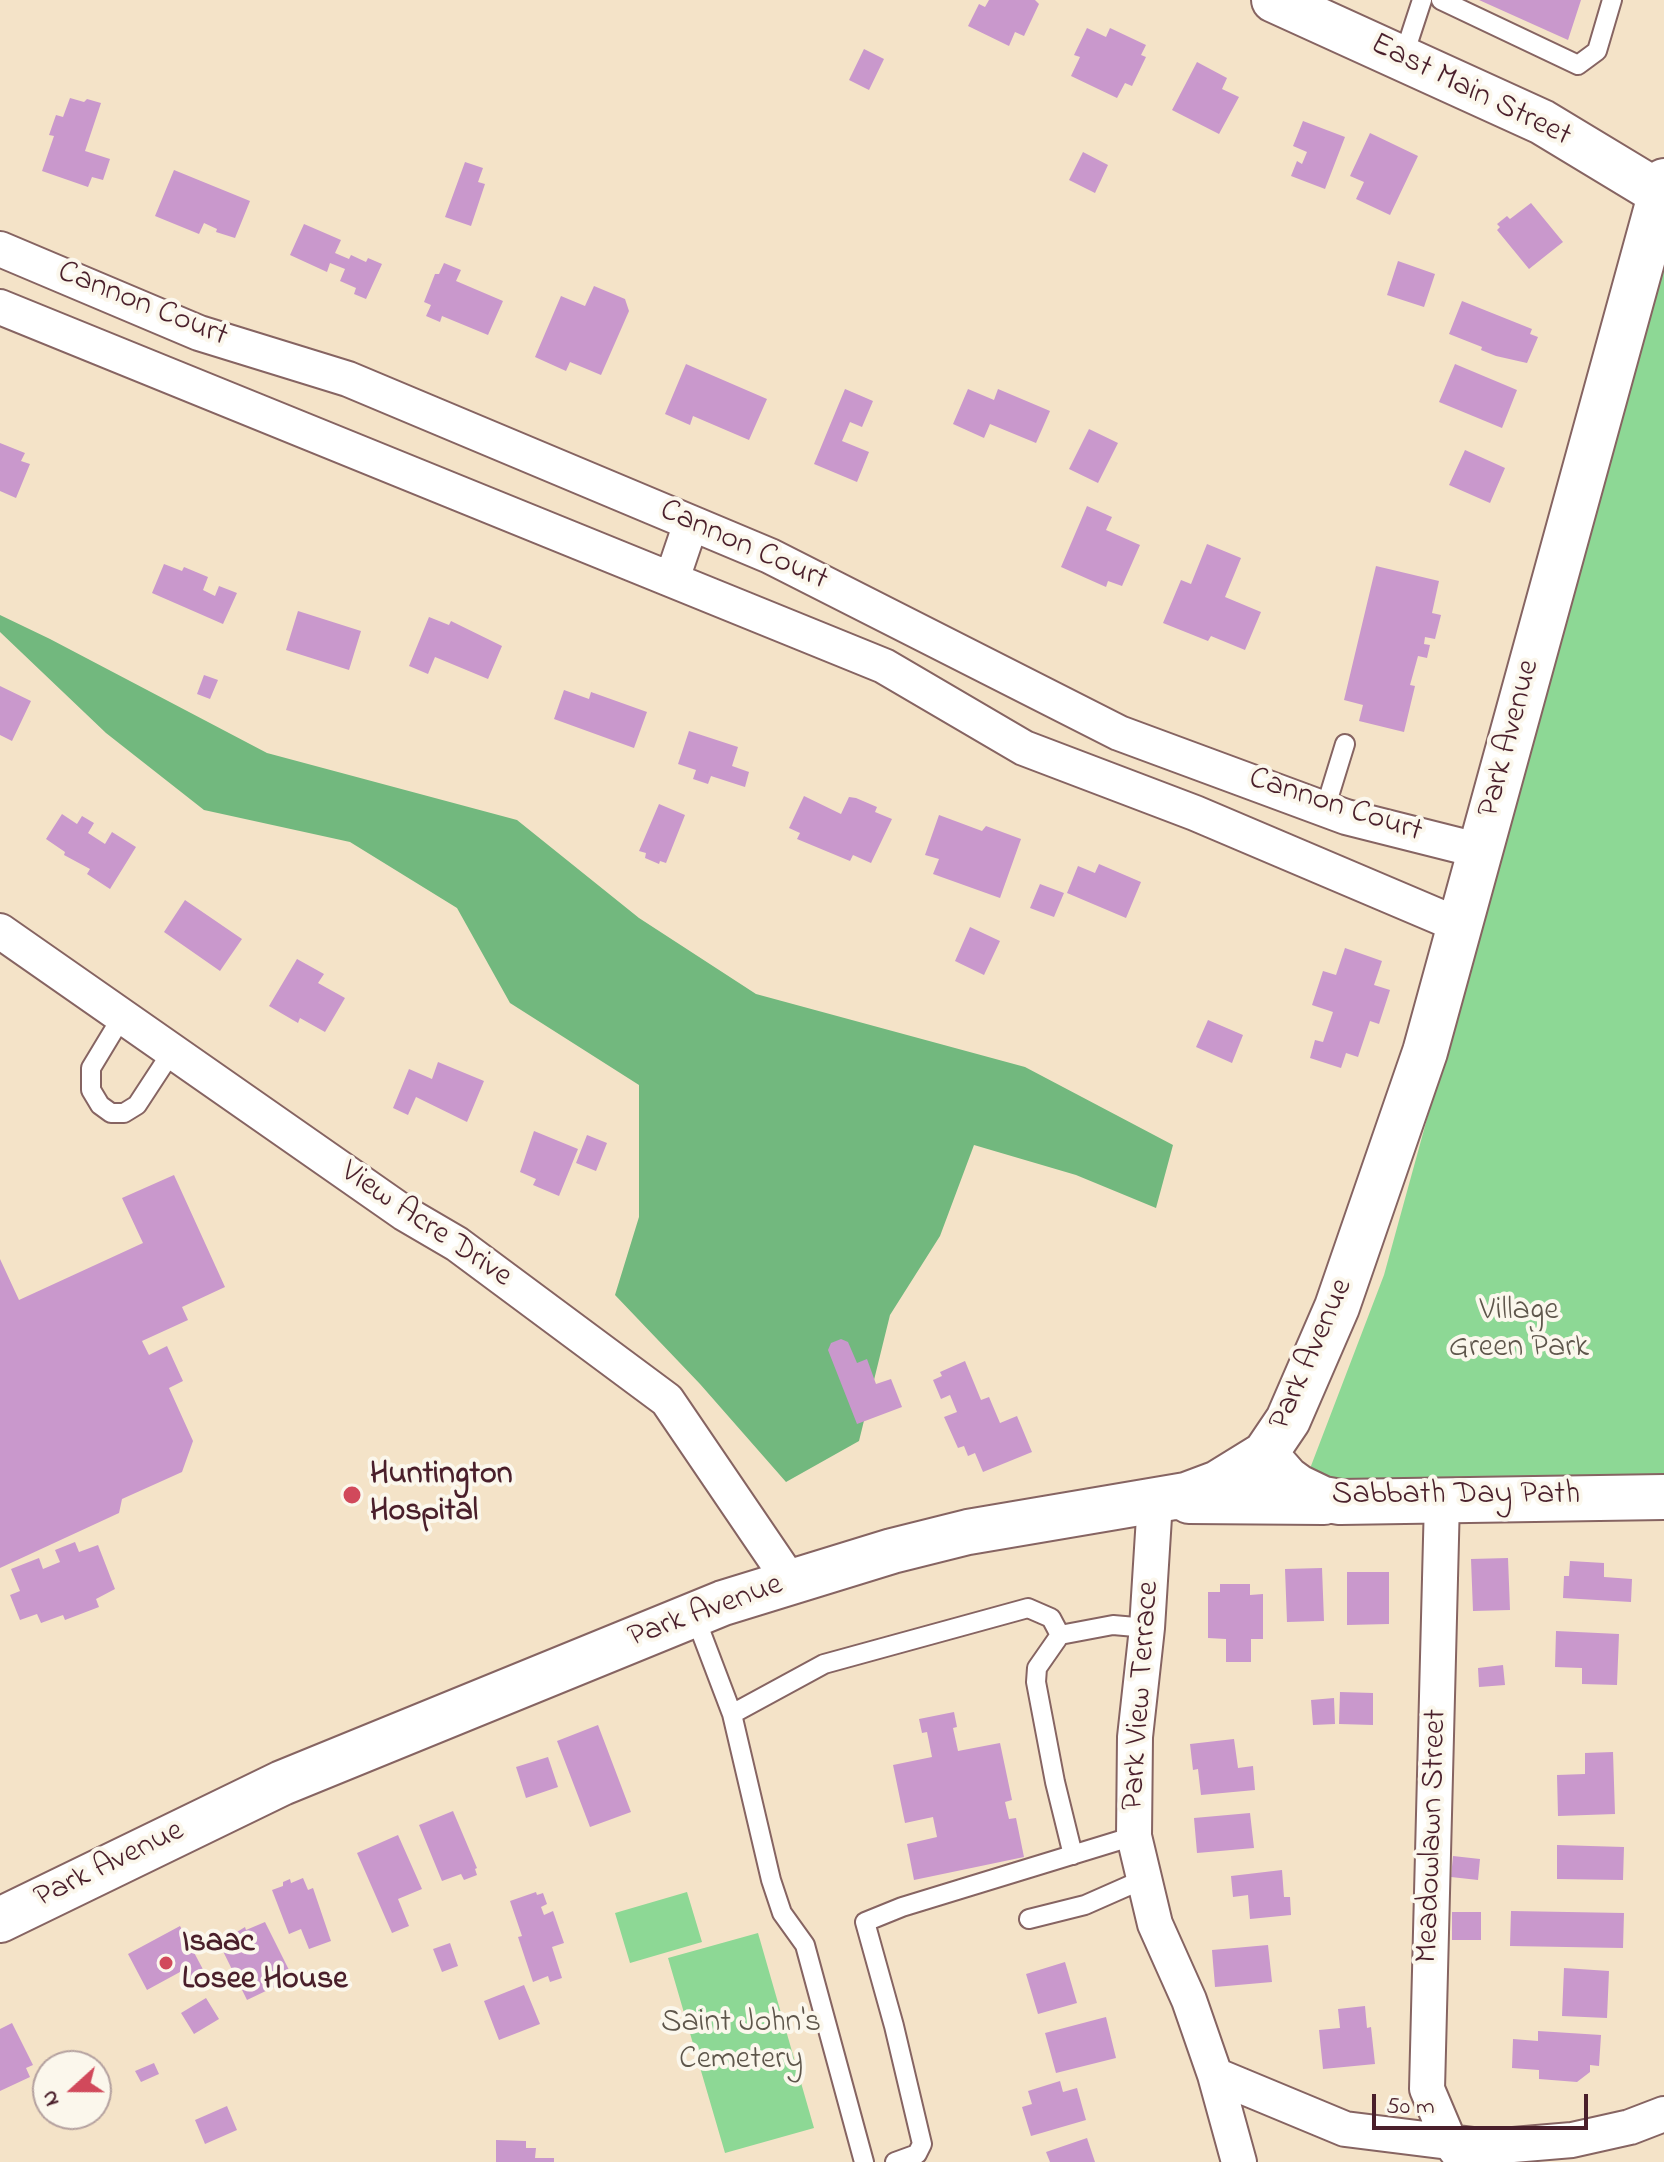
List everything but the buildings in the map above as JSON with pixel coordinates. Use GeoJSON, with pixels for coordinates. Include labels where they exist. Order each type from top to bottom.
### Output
{"type":"FeatureCollection","features":[{"type":"Feature","properties":{"kind":"main road","name":"East Main Street"},"geometry":{"type":"LineString","coordinates":[[1274,0],[1542,122],[1663,192]]}},
{"type":"Feature","properties":{"kind":"main road","name":"Park Avenue"},"geometry":{"type":"LineString","coordinates":[[0,1920],[282,1783],[694,1614],[790,1581],[968,1532],[1186,1495],[1210,1486],[1265,1454],[1301,1394],[1356,1255],[1425,1052],[1663,192]]}},
{"type":"Feature","properties":{"kind":"main road","name":"Sabbath Day Path"},"geometry":{"type":"LineString","coordinates":[[1265,1454],[1298,1487],[1323,1499],[1340,1502],[1664,1497]]}},
{"type":"Feature","properties":{"kind":"main road"},"geometry":{"type":"LineString","coordinates":[[1155,1501],[1340,1502]]}},
{"type":"Feature","properties":{"kind":"street","name":"Cannon Court"},"geometry":{"type":"LineString","coordinates":[[0,249],[199,333],[348,379],[770,556],[1119,733],[1346,817],[1481,851]]}},
{"type":"Feature","properties":{"kind":"street","name":"Cannon Court"},"geometry":{"type":"LineString","coordinates":[[0,307],[884,666],[1024,748],[1195,813],[1461,926]]}},
{"type":"Feature","properties":{"kind":"street"},"geometry":{"type":"LineString","coordinates":[[213,394],[229,342]]}},
{"type":"Feature","properties":{"kind":"street"},"geometry":{"type":"LineString","coordinates":[[672,579],[691,523]]}},
{"type":"Feature","properties":{"kind":"street"},"geometry":{"type":"LineString","coordinates":[[946,703],[965,655]]}},
{"type":"Feature","properties":{"kind":"street"},"geometry":{"type":"LineString","coordinates":[[1195,813],[1208,766]]}},
{"type":"Feature","properties":{"kind":"street","name":"View Acre Drive"},"geometry":{"type":"LineString","coordinates":[[0,931],[404,1213],[457,1244],[667,1400],[790,1581]]}},
{"type":"Feature","properties":{"kind":"street","name":"Meadowlawn Street"},"geometry":{"type":"LineString","coordinates":[[1442,1500],[1427,2089],[1457,2151]]}},
{"type":"Feature","properties":{"kind":"street","name":"Park View Terrace"},"geometry":{"type":"LineString","coordinates":[[1155,1501],[1147,1628],[1135,1737],[1134,1836],[1155,1924],[1189,2000],[1215,2075],[1239,2162]]}},
{"type":"Feature","properties":{"kind":"street"},"geometry":{"type":"LineString","coordinates":[[1215,2075],[1345,2129],[1457,2151],[1572,2140],[1630,2127],[1664,2114]]}},
{"type":"Feature","properties":{"kind":"lane"},"geometry":{"type":"LineString","coordinates":[[1402,59],[1422,0]]}},
{"type":"Feature","properties":{"kind":"lane"},"geometry":{"type":"LineString","coordinates":[[1441,0],[1578,65],[1597,51],[1612,0]]}},
{"type":"Feature","properties":{"kind":"lane"},"geometry":{"type":"LineString","coordinates":[[1325,809],[1345,744]]}},
{"type":"Feature","properties":{"kind":"lane"},"geometry":{"type":"LineString","coordinates":[[123,1015],[91,1068],[91,1090],[100,1105],[111,1113],[124,1113],[137,1105],[173,1050]]}},
{"type":"Feature","properties":{"kind":"lane"},"geometry":{"type":"LineString","coordinates":[[732,1714],[824,1664],[1028,1608],[1051,1618],[1060,1635]]}},
{"type":"Feature","properties":{"kind":"lane"},"geometry":{"type":"LineString","coordinates":[[694,1614],[732,1714],[771,1880],[782,1913],[805,1945],[864,2162]]}},
{"type":"Feature","properties":{"kind":"lane"},"geometry":{"type":"LineString","coordinates":[[1073,1855],[1055,1782],[1036,1682],[1037,1668],[1060,1635],[1113,1625],[1147,1628]]}},
{"type":"Feature","properties":{"kind":"lane"},"geometry":{"type":"LineString","coordinates":[[895,2162],[917,2154],[922,2144],[865,1922],[902,1907],[1134,1836]]}},
{"type":"Feature","properties":{"kind":"lane"},"geometry":{"type":"LineString","coordinates":[[1029,1919],[1085,1905],[1144,1879]]}},
{"type":"Feature","properties":{"kind":"green space","name":"Village Green Park"},"geometry":{"type":"Polygon","coordinates":[[[1664,258],[1664,1476],[1306,1479],[1384,1275],[1664,258]]]}},
{"type":"Feature","properties":{"kind":"green space"},"geometry":{"type":"Polygon","coordinates":[[[0,615],[267,753],[517,820],[639,918],[756,994],[1025,1067],[1173,1145],[1156,1208],[1076,1175],[974,1145],[940,1236],[890,1315],[859,1441],[786,1482],[700,1384],[615,1295],[639,1217],[639,1085],[510,1003],[457,908],[350,842],[204,810],[106,733],[0,632],[0,615]]]}},
{"type":"Feature","properties":{"kind":"green space"},"geometry":{"type":"Polygon","coordinates":[[[687,1892],[702,1942],[630,1963],[615,1913],[687,1892]]]}},
{"type":"Feature","properties":{"kind":"green space","name":"Saint John's Cemetery"},"geometry":{"type":"Polygon","coordinates":[[[758,1933],[814,2128],[725,2153],[668,1958],[758,1933]]]}},
{"type":"Feature","properties":{"kind":"place","name":"Huntington Hospital"},"geometry":{"type":"Point","coordinates":[352,1495]}},
{"type":"Feature","properties":{"kind":"place","name":"Isaac Losee House"},"geometry":{"type":"Point","coordinates":[166,1963]}}]}
